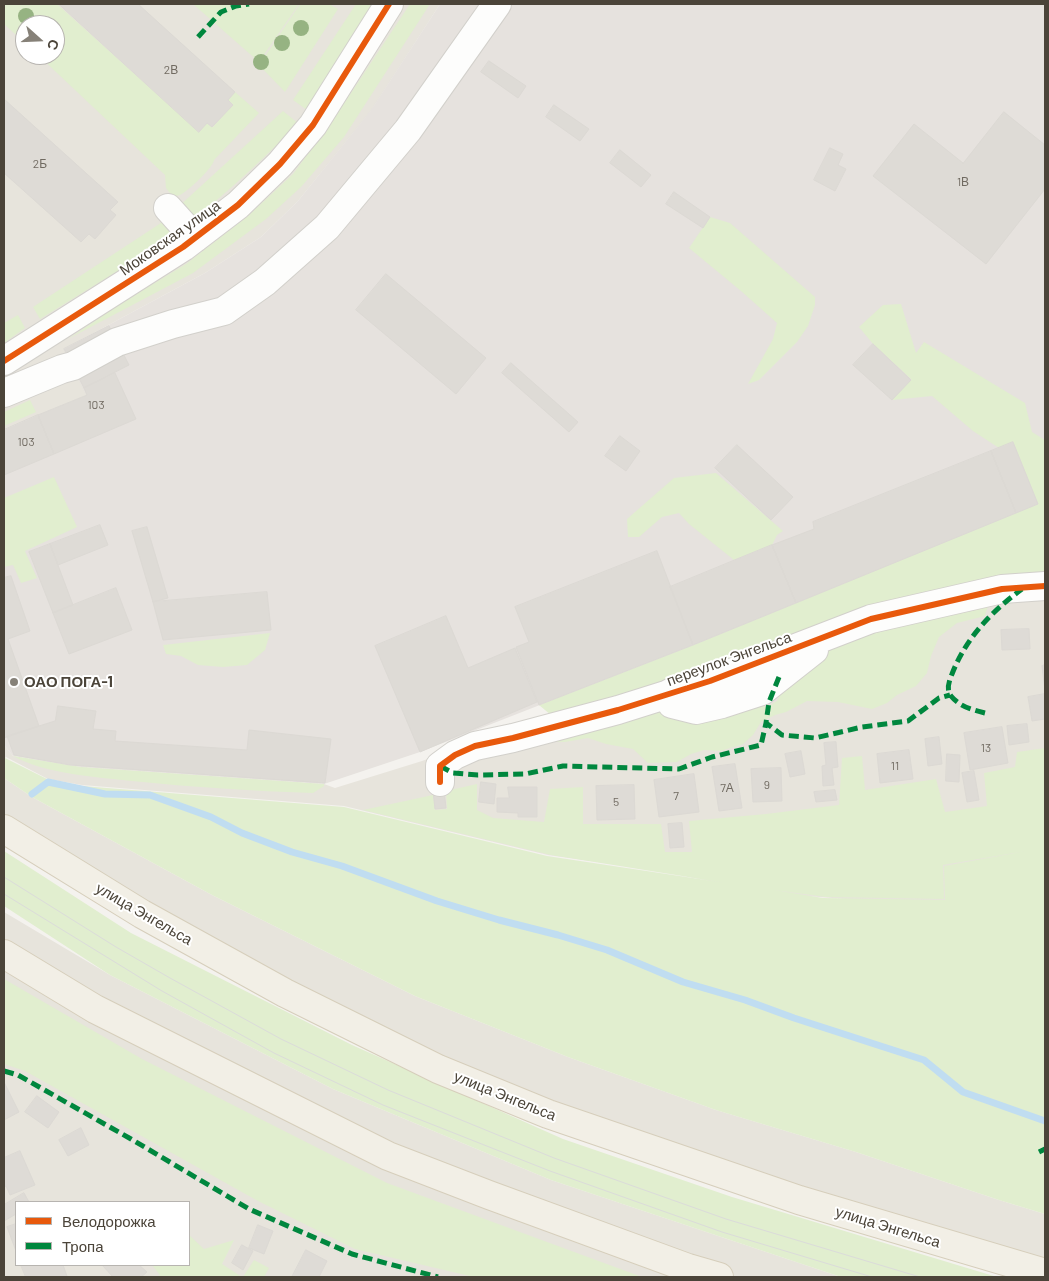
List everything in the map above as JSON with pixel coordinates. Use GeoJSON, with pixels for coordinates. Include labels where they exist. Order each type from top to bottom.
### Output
{"type":"FeatureCollection","features":[{"type":"Feature","properties":{"kind":"main road","name":"улица Энгельса"},"geometry":{"type":"LineString","coordinates":[[4,829],[142,914],[285,993],[438,1068],[548,1114],[799,1200],[1045,1274]]}},
{"type":"Feature","properties":{"kind":"main road"},"geometry":{"type":"LineString","coordinates":[[4,954],[95,1009],[388,1156],[679,1265],[719,1277]]}},
{"type":"Feature","properties":{"kind":"street","name":"Моковская улица"},"geometry":{"type":"LineString","coordinates":[[4,361],[184,247],[238,205],[280,164],[313,125],[389,4]]}},
{"type":"Feature","properties":{"kind":"street"},"geometry":{"type":"LineString","coordinates":[[4,393],[73,366],[117,342],[173,324],[224,311],[265,282],[327,227],[408,130],[498,4]]}},
{"type":"Feature","properties":{"kind":"street"},"geometry":{"type":"LineString","coordinates":[[168,208],[195,238]]}},
{"type":"Feature","properties":{"kind":"street","name":"переулок Энгельса"},"geometry":{"type":"LineString","coordinates":[[440,782],[440,766],[455,755],[475,746],[513,738],[710,681],[871,619],[1002,589],[1045,586]]}},
{"type":"Feature","properties":{"kind":"shaded area"},"geometry":{"type":"Polygon","coordinates":[[[4,4],[440,4],[371,111],[298,201],[261,237],[205,273],[64,349],[87,395],[4,430],[4,4]]]}},
{"type":"Feature","properties":{"kind":"shaded area"},"geometry":{"type":"Polygon","coordinates":[[[440,4],[1045,4],[1045,503],[693,645],[420,752],[324,784],[81,767],[13,756],[4,745],[4,430],[86,395],[64,349],[205,273],[261,237],[298,201],[371,110],[440,4]]]}},
{"type":"Feature","properties":{"kind":"shaded area"},"geometry":{"type":"Polygon","coordinates":[[[1045,535],[1045,965],[1030,967],[954,901],[870,901],[768,893],[661,871],[548,855],[344,806],[82,785],[48,779],[6,757],[4,759],[4,745],[13,756],[81,767],[324,784],[335,788],[422,761],[1045,535]]]}},
{"type":"Feature","properties":{"kind":"shaded area"},"geometry":{"type":"Polygon","coordinates":[[[4,778],[32,797],[212,895],[415,996],[568,1057],[716,1110],[856,1152],[1045,1214],[1045,1273],[438,1069],[4,829],[4,778]]]}},
{"type":"Feature","properties":{"kind":"shaded area"},"geometry":{"type":"Polygon","coordinates":[[[4,912],[110,975],[333,1089],[551,1180],[841,1277],[4,1277],[4,912]]]}},
{"type":"Feature","properties":{"kind":"green space"},"geometry":{"type":"Polygon","coordinates":[[[4,4],[57,4],[199,132],[207,123],[213,127],[232,105],[228,100],[235,92],[259,113],[214,160],[213,164],[200,179],[180,195],[172,196],[166,188],[165,175],[49,65],[65,65],[65,15],[15,15],[15,34],[4,24],[4,4]]]}},
{"type":"Feature","properties":{"kind":"green space"},"geometry":{"type":"Polygon","coordinates":[[[193,4],[299,4],[259,62],[193,4]]]}},
{"type":"Feature","properties":{"kind":"green space"},"geometry":{"type":"Polygon","coordinates":[[[300,4],[329,4],[338,9],[285,92],[259,65],[300,4]]]}},
{"type":"Feature","properties":{"kind":"green space"},"geometry":{"type":"Polygon","coordinates":[[[356,4],[375,4],[307,110],[293,100],[356,4]]]}},
{"type":"Feature","properties":{"kind":"green space"},"geometry":{"type":"Polygon","coordinates":[[[410,4],[430,4],[344,137],[301,187],[266,219],[193,273],[68,339],[123,302],[186,264],[248,216],[293,174],[333,120],[410,4]]]}},
{"type":"Feature","properties":{"kind":"green space"},"geometry":{"type":"Polygon","coordinates":[[[283,111],[299,124],[222,196],[195,218],[177,208],[283,111]]]}},
{"type":"Feature","properties":{"kind":"green space"},"geometry":{"type":"Polygon","coordinates":[[[710,217],[730,223],[815,297],[815,305],[808,326],[797,342],[759,380],[748,384],[773,339],[777,323],[689,248],[710,217]]]}},
{"type":"Feature","properties":{"kind":"green space"},"geometry":{"type":"Polygon","coordinates":[[[164,221],[176,232],[163,243],[40,319],[33,307],[164,221]]]}},
{"type":"Feature","properties":{"kind":"green space"},"geometry":{"type":"Polygon","coordinates":[[[901,304],[916,353],[924,342],[1025,403],[1032,432],[1045,440],[1045,577],[557,720],[539,705],[693,645],[1038,504],[1013,442],[999,448],[973,431],[932,396],[892,400],[911,379],[873,344],[859,327],[883,305],[901,304]]]}},
{"type":"Feature","properties":{"kind":"green space"},"geometry":{"type":"Polygon","coordinates":[[[18,315],[25,328],[4,343],[4,323],[18,315]]]}},
{"type":"Feature","properties":{"kind":"green space"},"geometry":{"type":"Polygon","coordinates":[[[30,400],[36,412],[4,426],[4,412],[30,400]]]}},
{"type":"Feature","properties":{"kind":"green space"},"geometry":{"type":"Polygon","coordinates":[[[716,473],[783,531],[777,535],[772,545],[734,560],[689,524],[679,513],[662,517],[639,537],[628,537],[627,519],[674,478],[716,473]]]}},
{"type":"Feature","properties":{"kind":"green space"},"geometry":{"type":"Polygon","coordinates":[[[54,477],[77,527],[25,551],[37,578],[21,583],[13,565],[4,567],[4,498],[54,477]]]}},
{"type":"Feature","properties":{"kind":"green space"},"geometry":{"type":"Polygon","coordinates":[[[989,602],[985,616],[957,623],[939,637],[931,656],[927,673],[916,686],[897,695],[887,703],[872,709],[838,702],[807,701],[761,722],[753,735],[743,744],[720,751],[704,750],[691,754],[677,762],[648,763],[633,749],[606,744],[588,738],[565,742],[533,741],[649,708],[762,702],[766,708],[777,701],[788,681],[810,660],[848,636],[989,602]]]}},
{"type":"Feature","properties":{"kind":"green space"},"geometry":{"type":"Polygon","coordinates":[[[270,633],[265,650],[247,665],[223,667],[198,665],[181,656],[166,654],[163,645],[270,633]]]}},
{"type":"Feature","properties":{"kind":"green space"},"geometry":{"type":"Polygon","coordinates":[[[1045,748],[1045,1214],[856,1152],[716,1110],[568,1057],[415,996],[212,895],[32,797],[4,778],[5,758],[47,779],[82,786],[344,807],[547,856],[726,883],[551,855],[363,810],[433,795],[435,810],[447,809],[446,791],[477,784],[477,810],[493,818],[544,822],[550,789],[583,787],[583,824],[661,824],[665,852],[692,852],[689,821],[839,805],[842,758],[862,756],[865,790],[936,779],[945,812],[987,806],[984,773],[1015,767],[1017,752],[1045,748]],[[1026,851],[943,865],[944,899],[826,897],[774,890],[823,898],[945,900],[944,866],[1026,851]]]}},
{"type":"Feature","properties":{"kind":"green space"},"geometry":{"type":"Polygon","coordinates":[[[13,756],[81,767],[324,784],[324,786],[313,793],[222,789],[132,781],[55,771],[13,756]]]}},
{"type":"Feature","properties":{"kind":"green space"},"geometry":{"type":"Polygon","coordinates":[[[4,851],[131,933],[352,1045],[563,1139],[732,1197],[997,1277],[841,1277],[551,1180],[333,1089],[110,975],[4,906],[4,851]]]}},
{"type":"Feature","properties":{"kind":"green space"},"geometry":{"type":"Polygon","coordinates":[[[4,979],[142,1059],[387,1183],[642,1277],[474,1277],[355,1249],[258,1201],[25,1071],[4,1064],[4,979]]]}},
{"type":"Feature","properties":{"kind":"green space"},"geometry":{"type":"Polygon","coordinates":[[[190,1236],[204,1249],[234,1240],[222,1264],[242,1277],[158,1277],[160,1275],[153,1266],[190,1266],[190,1236]]]}},
{"type":"Feature","properties":{"kind":"green space"},"geometry":{"type":"Polygon","coordinates":[[[254,1260],[269,1268],[264,1277],[243,1277],[254,1260]]]}},
{"type":"Feature","properties":{"kind":"building"},"geometry":{"type":"Polygon","coordinates":[[[59,4],[138,4],[235,92],[228,100],[233,105],[212,127],[207,123],[199,132],[59,4]]]}},
{"type":"Feature","properties":{"kind":"building"},"geometry":{"type":"Polygon","coordinates":[[[489,61],[526,86],[518,98],[481,72],[489,61]]]}},
{"type":"Feature","properties":{"kind":"building"},"geometry":{"type":"Polygon","coordinates":[[[4,99],[118,202],[110,210],[116,215],[95,239],[89,234],[81,242],[4,173],[4,99]]]}},
{"type":"Feature","properties":{"kind":"building"},"geometry":{"type":"Polygon","coordinates":[[[554,105],[589,129],[580,141],[546,117],[554,105]]]}},
{"type":"Feature","properties":{"kind":"building"},"geometry":{"type":"Polygon","coordinates":[[[1004,112],[1045,145],[1045,189],[986,264],[873,176],[914,124],[963,163],[1004,112]]]}},
{"type":"Feature","properties":{"kind":"building"},"geometry":{"type":"Polygon","coordinates":[[[830,148],[843,154],[838,165],[846,169],[835,191],[814,180],[830,148]]]}},
{"type":"Feature","properties":{"kind":"building"},"geometry":{"type":"Polygon","coordinates":[[[620,150],[651,175],[641,187],[610,163],[620,150]]]}},
{"type":"Feature","properties":{"kind":"building"},"geometry":{"type":"Polygon","coordinates":[[[674,192],[710,217],[703,228],[666,204],[674,192]]]}},
{"type":"Feature","properties":{"kind":"building"},"geometry":{"type":"Polygon","coordinates":[[[386,274],[486,358],[456,394],[356,310],[386,274]]]}},
{"type":"Feature","properties":{"kind":"building"},"geometry":{"type":"Polygon","coordinates":[[[109,326],[129,365],[84,388],[64,349],[109,326]]]}},
{"type":"Feature","properties":{"kind":"building"},"geometry":{"type":"Polygon","coordinates":[[[873,344],[911,380],[892,400],[853,365],[873,344]]]}},
{"type":"Feature","properties":{"kind":"building"},"geometry":{"type":"Polygon","coordinates":[[[511,363],[578,422],[569,432],[502,373],[511,363]]]}},
{"type":"Feature","properties":{"kind":"building"},"geometry":{"type":"Polygon","coordinates":[[[115,373],[136,419],[54,454],[38,415],[87,395],[84,388],[115,373]]]}},
{"type":"Feature","properties":{"kind":"building"},"geometry":{"type":"Polygon","coordinates":[[[38,415],[54,454],[4,475],[4,430],[38,415]]]}},
{"type":"Feature","properties":{"kind":"building"},"geometry":{"type":"Polygon","coordinates":[[[620,436],[640,451],[626,471],[605,456],[620,436]]]}},
{"type":"Feature","properties":{"kind":"building"},"geometry":{"type":"Polygon","coordinates":[[[1013,442],[1038,504],[1016,513],[991,451],[1013,442]]]}},
{"type":"Feature","properties":{"kind":"building"},"geometry":{"type":"Polygon","coordinates":[[[737,445],[793,497],[771,520],[715,468],[737,445]]]}},
{"type":"Feature","properties":{"kind":"building"},"geometry":{"type":"Polygon","coordinates":[[[991,451],[1016,513],[796,603],[772,545],[814,529],[813,522],[991,451]]]}},
{"type":"Feature","properties":{"kind":"building"},"geometry":{"type":"Polygon","coordinates":[[[100,525],[108,545],[58,565],[50,544],[100,525]]]}},
{"type":"Feature","properties":{"kind":"building"},"geometry":{"type":"Polygon","coordinates":[[[147,527],[168,598],[153,602],[132,531],[147,527]]]}},
{"type":"Feature","properties":{"kind":"building"},"geometry":{"type":"Polygon","coordinates":[[[50,544],[73,605],[53,613],[29,552],[50,544]]]}},
{"type":"Feature","properties":{"kind":"building"},"geometry":{"type":"Polygon","coordinates":[[[772,545],[796,603],[693,645],[670,587],[772,545]]]}},
{"type":"Feature","properties":{"kind":"building"},"geometry":{"type":"Polygon","coordinates":[[[657,551],[693,645],[539,705],[516,647],[529,642],[515,607],[657,551]]]}},
{"type":"Feature","properties":{"kind":"building","name":"ОАО ПОГА-1"},"geometry":{"type":"Polygon","coordinates":[[[11,576],[30,631],[8,639],[39,726],[4,738],[4,578],[11,576]]]}},
{"type":"Feature","properties":{"kind":"building"},"geometry":{"type":"Polygon","coordinates":[[[116,588],[132,630],[69,654],[53,613],[116,588]]]}},
{"type":"Feature","properties":{"kind":"building"},"geometry":{"type":"Polygon","coordinates":[[[267,592],[271,630],[163,640],[153,602],[267,592]]]}},
{"type":"Feature","properties":{"kind":"building"},"geometry":{"type":"Polygon","coordinates":[[[446,616],[468,668],[515,648],[537,702],[420,752],[375,646],[446,616]]]}},
{"type":"Feature","properties":{"kind":"building"},"geometry":{"type":"Polygon","coordinates":[[[1029,629],[1030,649],[1002,650],[1001,630],[1029,629]]]}},
{"type":"Feature","properties":{"kind":"building"},"geometry":{"type":"Polygon","coordinates":[[[1045,665],[1045,690],[1042,666],[1045,665]]]}},
{"type":"Feature","properties":{"kind":"building"},"geometry":{"type":"Polygon","coordinates":[[[1045,694],[1045,719],[1032,721],[1028,697],[1045,694]]]}},
{"type":"Feature","properties":{"kind":"building"},"geometry":{"type":"Polygon","coordinates":[[[58,706],[96,711],[93,729],[116,731],[115,741],[247,750],[249,730],[331,739],[325,783],[70,765],[14,755],[7,736],[55,721],[58,706]]]}},
{"type":"Feature","properties":{"kind":"building"},"geometry":{"type":"Polygon","coordinates":[[[1027,724],[1029,742],[1009,745],[1007,726],[1027,724]]]}},
{"type":"Feature","properties":{"kind":"building"},"geometry":{"type":"Polygon","coordinates":[[[1002,727],[1008,763],[970,770],[964,733],[1002,727]]]}},
{"type":"Feature","properties":{"kind":"building"},"geometry":{"type":"Polygon","coordinates":[[[939,737],[942,764],[928,766],[925,739],[939,737]]]}},
{"type":"Feature","properties":{"kind":"building"},"geometry":{"type":"Polygon","coordinates":[[[836,742],[838,767],[832,768],[834,785],[823,786],[822,766],[826,765],[824,743],[836,742]]]}},
{"type":"Feature","properties":{"kind":"building"},"geometry":{"type":"Polygon","coordinates":[[[909,750],[913,779],[880,783],[877,754],[909,750]]]}},
{"type":"Feature","properties":{"kind":"building"},"geometry":{"type":"Polygon","coordinates":[[[801,751],[805,774],[790,777],[785,754],[801,751]]]}},
{"type":"Feature","properties":{"kind":"building"},"geometry":{"type":"Polygon","coordinates":[[[947,754],[960,755],[959,782],[946,781],[947,754]]]}},
{"type":"Feature","properties":{"kind":"building"},"geometry":{"type":"Polygon","coordinates":[[[735,764],[742,808],[719,811],[712,767],[735,764]]]}},
{"type":"Feature","properties":{"kind":"building"},"geometry":{"type":"Polygon","coordinates":[[[781,768],[782,801],[753,802],[751,769],[781,768]]]}},
{"type":"Feature","properties":{"kind":"building"},"geometry":{"type":"Polygon","coordinates":[[[974,771],[979,800],[967,802],[962,773],[974,771]]]}},
{"type":"Feature","properties":{"kind":"building"},"geometry":{"type":"Polygon","coordinates":[[[694,774],[699,812],[659,817],[654,780],[694,774]]]}},
{"type":"Feature","properties":{"kind":"building"},"geometry":{"type":"Polygon","coordinates":[[[481,782],[496,784],[494,804],[479,802],[481,782]]]}},
{"type":"Feature","properties":{"kind":"building"},"geometry":{"type":"Polygon","coordinates":[[[634,785],[635,819],[597,820],[596,786],[634,785]]]}},
{"type":"Feature","properties":{"kind":"building"},"geometry":{"type":"Polygon","coordinates":[[[508,787],[537,787],[537,817],[518,817],[518,813],[497,812],[497,798],[509,798],[508,787]]]}},
{"type":"Feature","properties":{"kind":"building"},"geometry":{"type":"Polygon","coordinates":[[[444,790],[446,808],[435,809],[433,791],[444,790]]]}},
{"type":"Feature","properties":{"kind":"building"},"geometry":{"type":"Polygon","coordinates":[[[835,790],[837,800],[816,802],[814,792],[835,790]]]}},
{"type":"Feature","properties":{"kind":"building"},"geometry":{"type":"Polygon","coordinates":[[[682,823],[684,847],[670,848],[668,824],[682,823]]]}},
{"type":"Feature","properties":{"kind":"building"},"geometry":{"type":"Polygon","coordinates":[[[4,1082],[19,1112],[4,1120],[4,1082]]]}},
{"type":"Feature","properties":{"kind":"building"},"geometry":{"type":"Polygon","coordinates":[[[37,1096],[59,1112],[48,1128],[25,1112],[37,1096]]]}},
{"type":"Feature","properties":{"kind":"building"},"geometry":{"type":"Polygon","coordinates":[[[81,1128],[89,1145],[68,1156],[59,1140],[81,1128]]]}},
{"type":"Feature","properties":{"kind":"building"},"geometry":{"type":"Polygon","coordinates":[[[20,1151],[35,1185],[10,1195],[6,1186],[4,1187],[4,1158],[20,1151]]]}},
{"type":"Feature","properties":{"kind":"building"},"geometry":{"type":"Polygon","coordinates":[[[24,1193],[28,1201],[15,1201],[15,1215],[4,1221],[4,1205],[24,1193]]]}},
{"type":"Feature","properties":{"kind":"building"},"geometry":{"type":"Polygon","coordinates":[[[15,1224],[15,1248],[7,1227],[15,1224]]]}},
{"type":"Feature","properties":{"kind":"building"},"geometry":{"type":"Polygon","coordinates":[[[258,1225],[273,1231],[264,1254],[249,1248],[258,1225]]]}},
{"type":"Feature","properties":{"kind":"building"},"geometry":{"type":"Polygon","coordinates":[[[242,1245],[253,1251],[243,1270],[232,1263],[242,1245]]]}},
{"type":"Feature","properties":{"kind":"building"},"geometry":{"type":"Polygon","coordinates":[[[306,1250],[327,1261],[319,1277],[292,1277],[306,1250]]]}},
{"type":"Feature","properties":{"kind":"building"},"geometry":{"type":"Polygon","coordinates":[[[21,1266],[63,1266],[67,1276],[64,1277],[26,1277],[21,1266]]]}},
{"type":"Feature","properties":{"kind":"building"},"geometry":{"type":"Polygon","coordinates":[[[103,1266],[140,1266],[147,1272],[141,1277],[113,1277],[103,1266]]]}},
{"type":"Feature","properties":{"kind":"waterway"},"geometry":{"type":"LineString","coordinates":[[32,794],[48,782],[105,794],[150,795],[211,817],[242,833],[292,852],[342,866],[437,901],[607,950],[683,982],[745,1000],[924,1060],[963,1092],[1045,1121]]}},
{"type":"Feature","properties":{"kind":"tram line"},"geometry":{"type":"LineString","coordinates":[[4,877],[116,947],[170,978],[281,1039],[388,1090],[554,1158],[726,1219],[920,1277]]}},
{"type":"Feature","properties":{"kind":"tram line"},"geometry":{"type":"LineString","coordinates":[[4,894],[162,991],[274,1053],[383,1105],[550,1171],[722,1232],[872,1277]]}},
{"type":"Feature","properties":{"kind":"marked path"},"geometry":{"type":"LineString","coordinates":[[198,37],[221,12],[236,6],[249,4]]}},
{"type":"Feature","properties":{"kind":"marked path"},"geometry":{"type":"LineString","coordinates":[[985,713],[967,708],[958,703],[949,691],[950,680],[964,649],[972,637],[1000,607],[1022,589]]}},
{"type":"Feature","properties":{"kind":"marked path"},"geometry":{"type":"LineString","coordinates":[[779,677],[769,702],[766,723],[782,735],[815,738],[862,727],[908,721],[939,698],[950,695]]}},
{"type":"Feature","properties":{"kind":"marked path"},"geometry":{"type":"LineString","coordinates":[[440,766],[453,773],[478,775],[525,774],[563,766],[679,769],[712,757],[761,745],[766,723]]}},
{"type":"Feature","properties":{"kind":"marked path"},"geometry":{"type":"LineString","coordinates":[[4,1071],[18,1075],[249,1209],[352,1254],[438,1277]]}},
{"type":"Feature","properties":{"kind":"marked path"},"geometry":{"type":"LineString","coordinates":[[1039,1152],[1045,1149]]}},
{"type":"Feature","properties":{"kind":"cycle path"},"geometry":{"type":"LineString","coordinates":[[4,361],[183,247],[238,205],[280,164],[313,125],[389,4]]}},
{"type":"Feature","properties":{"kind":"cycle path"},"geometry":{"type":"LineString","coordinates":[[440,782],[440,766],[455,755],[475,746],[513,738],[618,710],[710,681],[871,619],[1002,589],[1045,586]]}},
{"type":"Feature","properties":{"kind":"place","name":"ОАО ПОГА-1"},"geometry":{"type":"Point","coordinates":[14,682]}}]}
